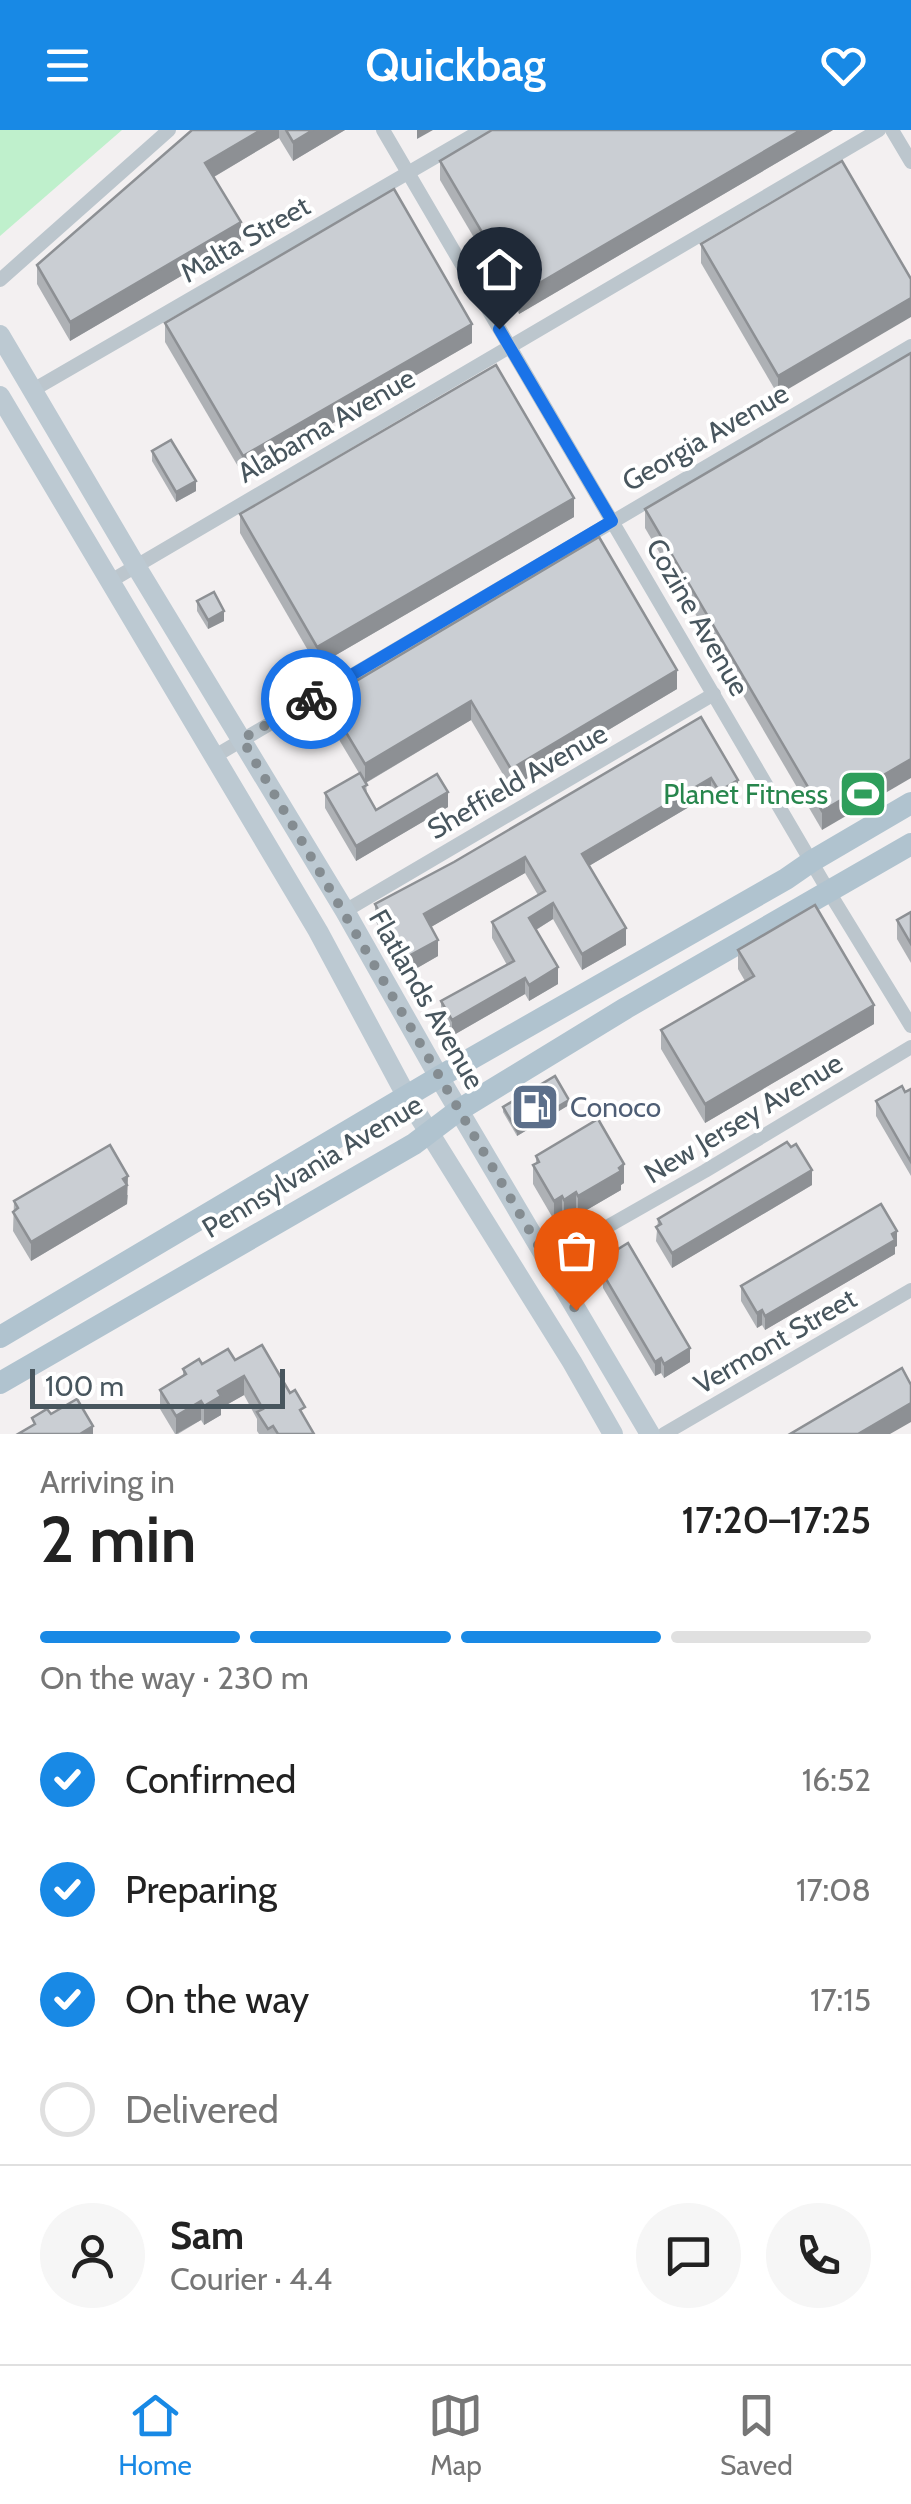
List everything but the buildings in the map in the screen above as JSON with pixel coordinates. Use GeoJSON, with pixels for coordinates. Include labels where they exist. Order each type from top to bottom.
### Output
{"type":"FeatureCollection","features":[{"type":"Feature","properties":{"kind":"main road","name":"Flatlands Avenue"},"geometry":{"type":"LineString","coordinates":[[0,335],[345,911],[650,1434]]}},
{"type":"Feature","properties":{"kind":"main road"},"geometry":{"type":"LineString","coordinates":[[0,396],[318,932],[406,1097],[613,1434]]}},
{"type":"Feature","properties":{"kind":"main road","name":"Pennsylvania Avenue"},"geometry":{"type":"LineString","coordinates":[[0,1337],[911,803]]}},
{"type":"Feature","properties":{"kind":"main road","name":"Pennsylvania Avenue"},"geometry":{"type":"LineString","coordinates":[[0,1383],[428,1133],[626,1008],[911,844]]}},
{"type":"Feature","properties":{"kind":"street"},"geometry":{"type":"LineString","coordinates":[[0,280],[170,130]]}},
{"type":"Feature","properties":{"kind":"street","name":"Cozine Avenue"},"geometry":{"type":"LineString","coordinates":[[383,130],[911,1026]]}},
{"type":"Feature","properties":{"kind":"street","name":"Malta Street"},"geometry":{"type":"LineString","coordinates":[[33,390],[482,130]]}},
{"type":"Feature","properties":{"kind":"street","name":"Alabama Avenue"},"geometry":{"type":"LineString","coordinates":[[109,582],[879,130]]}},
{"type":"Feature","properties":{"kind":"street"},"geometry":{"type":"LineString","coordinates":[[892,130],[911,162]]}},
{"type":"Feature","properties":{"kind":"street","name":"Georgia Avenue"},"geometry":{"type":"LineString","coordinates":[[214,756],[911,346]]}},
{"type":"Feature","properties":{"kind":"street","name":"Sheffield Avenue"},"geometry":{"type":"LineString","coordinates":[[345,911],[714,694]]}},
{"type":"Feature","properties":{"kind":"street","name":"New Jersey Avenue"},"geometry":{"type":"LineString","coordinates":[[547,1260],[911,1047]]}},
{"type":"Feature","properties":{"kind":"street","name":"Vermont Street"},"geometry":{"type":"LineString","coordinates":[[664,1434],[911,1290]]}},
{"type":"Feature","properties":{"kind":"green space"},"geometry":{"type":"Polygon","coordinates":[[[0,130],[122,130],[0,236],[0,130]]]}},
{"type":"Feature","properties":{"kind":"way so far"},"geometry":{"type":"LineString","coordinates":[[311,699],[242,739],[576,1310]]}},
{"type":"Feature","properties":{"kind":"place","name":"Planet Fitness"},"geometry":{"type":"Point","coordinates":[863,794]}},
{"type":"Feature","properties":{"kind":"place","name":"Conoco"},"geometry":{"type":"Point","coordinates":[535,1107]}},
{"type":"Feature","properties":{"kind":"route"},"geometry":{"type":"LineString","coordinates":[[311,699],[612,521],[499,329]]}}]}
